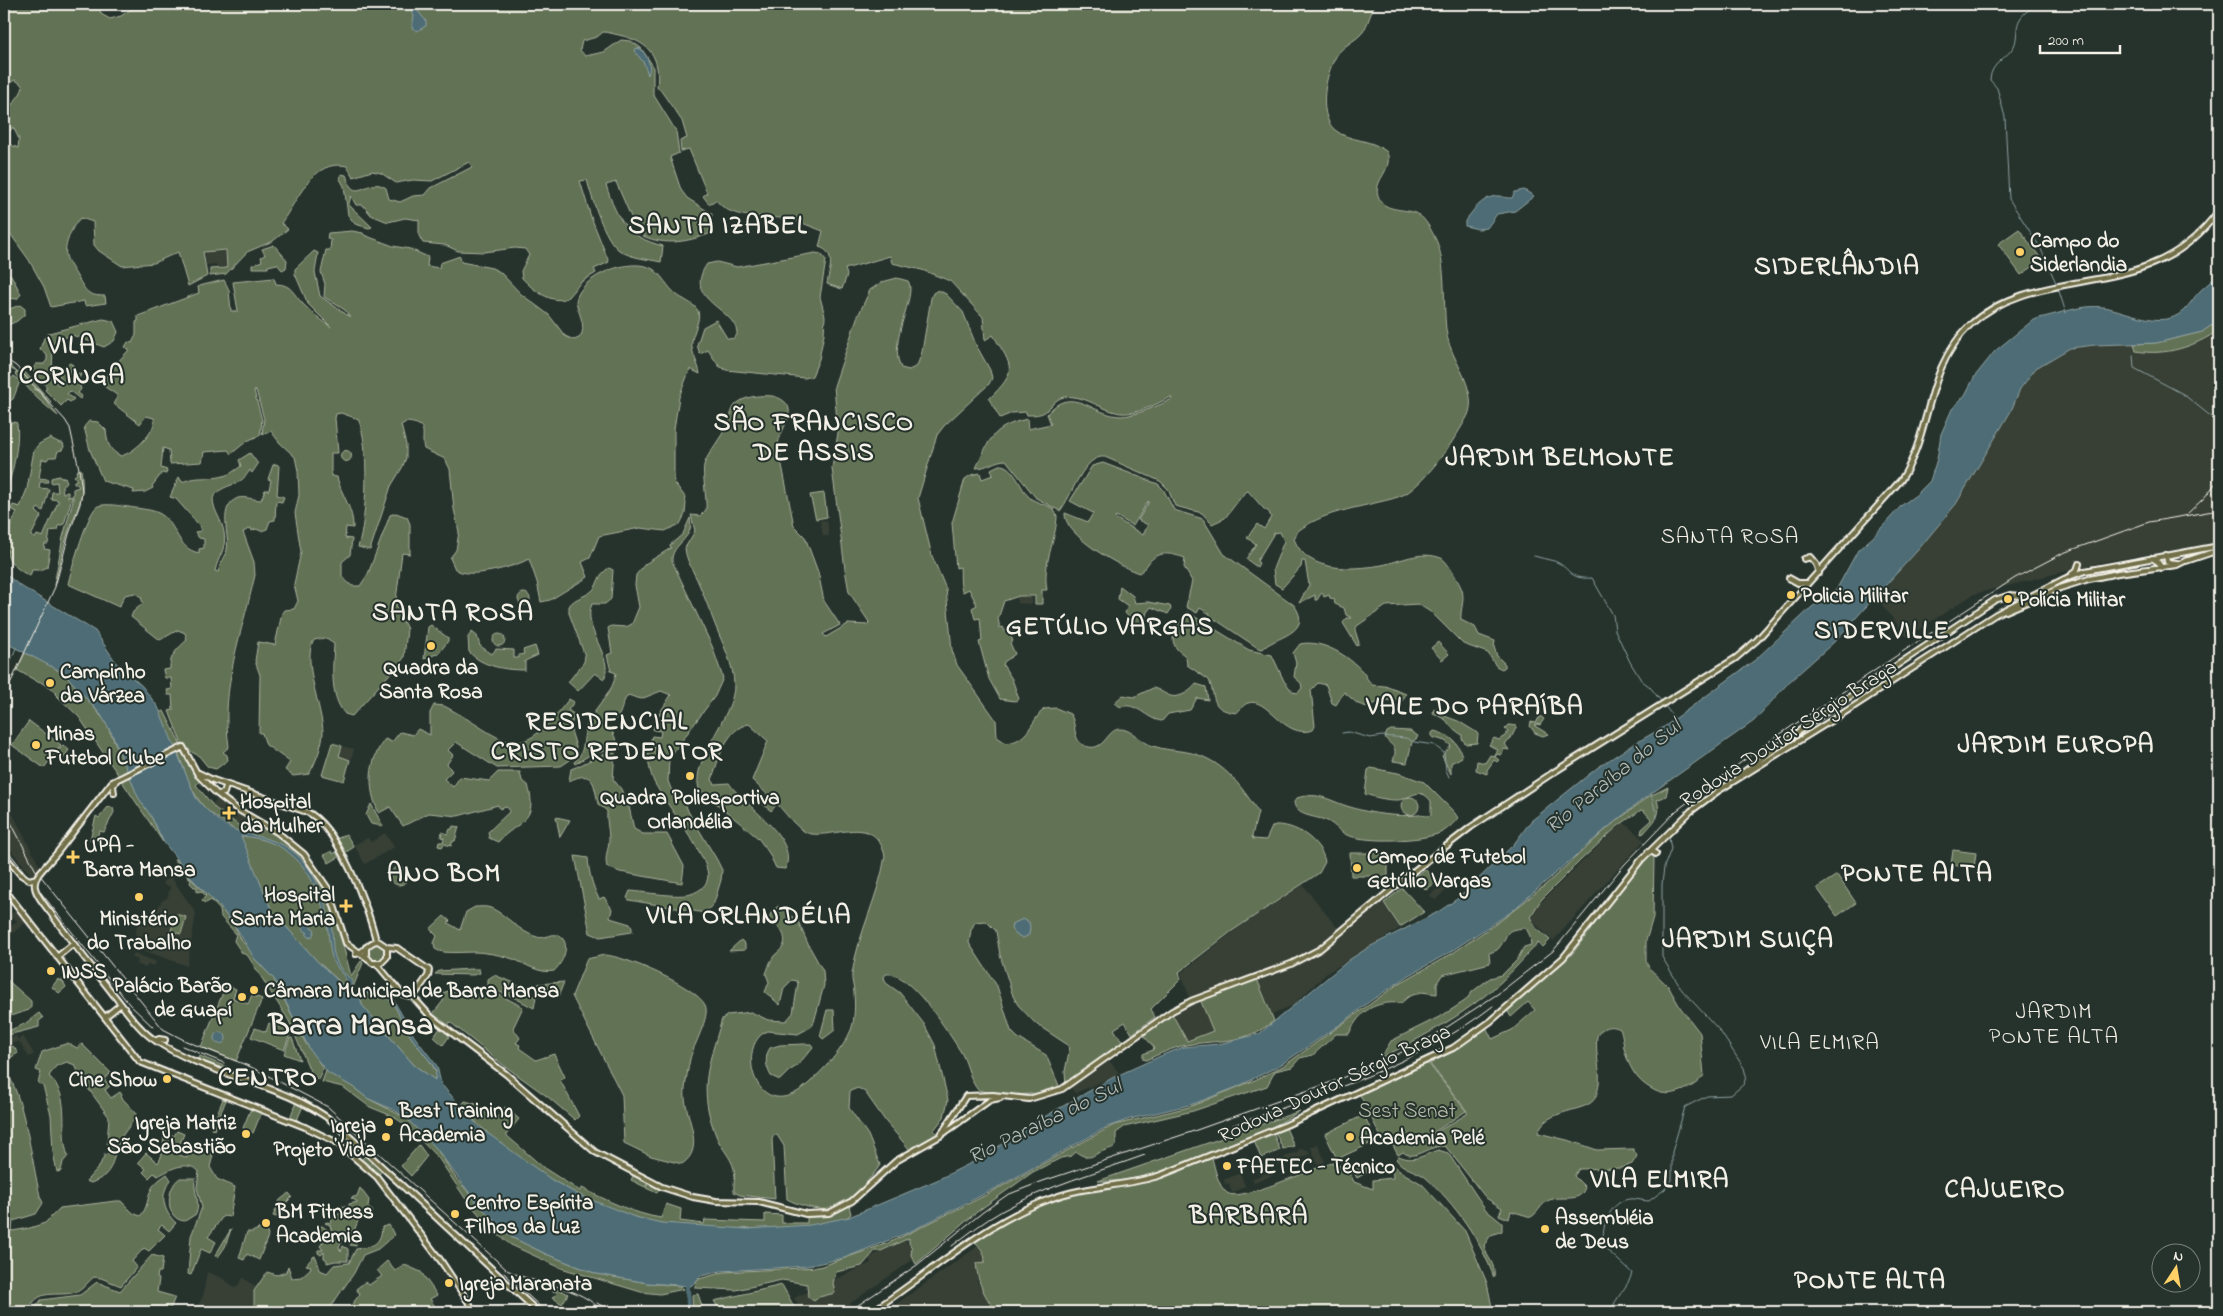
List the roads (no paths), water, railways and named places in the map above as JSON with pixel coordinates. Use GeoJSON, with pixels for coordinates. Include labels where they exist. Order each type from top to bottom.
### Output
{"type":"FeatureCollection","features":[{"type":"Feature","properties":{"kind":"main road"},"geometry":{"type":"LineString","coordinates":[[940,1136],[965,1096],[987,1095],[1029,1099],[1062,1089],[1180,1006],[1291,964],[1320,949],[1447,844],[1534,785],[1668,702],[1750,647],[1902,480],[1908,470],[1939,370],[1951,346],[1971,324],[1995,308],[2027,294],[2152,264],[2192,241],[2208,226],[2219,210]]}},
{"type":"Feature","properties":{"kind":"main road"},"geometry":{"type":"LineString","coordinates":[[2064,579],[2084,571],[2151,557],[2219,546]]}},
{"type":"Feature","properties":{"kind":"main road"},"geometry":{"type":"LineString","coordinates":[[2181,552],[2181,556],[2186,559],[2219,550]]}},
{"type":"Feature","properties":{"kind":"main road"},"geometry":{"type":"LineString","coordinates":[[2166,555],[2169,563],[2187,560]]}},
{"type":"Feature","properties":{"kind":"main road"},"geometry":{"type":"LineString","coordinates":[[1804,559],[1810,557],[1814,560],[1818,573]]}},
{"type":"Feature","properties":{"kind":"main road"},"geometry":{"type":"LineString","coordinates":[[2151,557],[2162,568]]}},
{"type":"Feature","properties":{"kind":"main road"},"geometry":{"type":"LineString","coordinates":[[1980,626],[2004,612],[2033,602],[2077,582],[2103,575],[2177,565],[2195,557]]}},
{"type":"Feature","properties":{"kind":"main road"},"geometry":{"type":"LineString","coordinates":[[2033,602],[2032,598],[2076,572],[2079,564]]}},
{"type":"Feature","properties":{"kind":"main road"},"geometry":{"type":"LineString","coordinates":[[2084,571],[2090,575],[2127,572]]}},
{"type":"Feature","properties":{"kind":"main road"},"geometry":{"type":"LineString","coordinates":[[1789,578],[1798,584],[1809,583]]}},
{"type":"Feature","properties":{"kind":"main road"},"geometry":{"type":"LineString","coordinates":[[1980,626],[1996,614],[2047,589]]}},
{"type":"Feature","properties":{"kind":"main road"},"geometry":{"type":"LineString","coordinates":[[1726,786],[1784,741],[1995,600],[2010,595],[2028,597]]}},
{"type":"Feature","properties":{"kind":"main road","name":"Rodovia Doutor Sérgio Braga"},"geometry":{"type":"LineString","coordinates":[[871,1312],[1023,1209],[1083,1188],[1161,1175],[1286,1125],[1453,1048],[1491,1021],[1563,958],[1648,852],[1691,811],[1726,786],[1980,626]]}},
{"type":"Feature","properties":{"kind":"main road"},"geometry":{"type":"LineString","coordinates":[[538,1312],[336,1124],[305,1103],[196,1062],[156,1041],[121,1004],[35,892],[37,878],[109,785],[118,778],[182,747],[195,771],[209,787],[237,809],[277,832],[304,854],[329,890],[347,945],[377,964],[402,994],[413,997],[430,1017],[506,1074],[595,1152],[662,1187],[693,1197],[716,1201],[760,1202],[806,1214],[829,1213],[852,1201],[896,1161],[940,1136],[992,1099],[1007,1098]]}},
{"type":"Feature","properties":{"kind":"main road"},"geometry":{"type":"LineString","coordinates":[[195,771],[213,780],[303,810],[318,818],[353,874],[368,911],[376,941]]}},
{"type":"Feature","properties":{"kind":"main road"},"geometry":{"type":"LineString","coordinates":[[114,792],[114,784],[118,778]]}},
{"type":"Feature","properties":{"kind":"main road"},"geometry":{"type":"LineString","coordinates":[[209,787],[209,782],[213,780]]}},
{"type":"Feature","properties":{"kind":"main road"},"geometry":{"type":"LineString","coordinates":[[218,794],[224,793],[225,784]]}},
{"type":"Feature","properties":{"kind":"main road"},"geometry":{"type":"LineString","coordinates":[[1648,852],[1656,854]]}},
{"type":"Feature","properties":{"kind":"main road"},"geometry":{"type":"LineString","coordinates":[[4,855],[23,878],[29,880],[37,878]]}},
{"type":"Feature","properties":{"kind":"main road"},"geometry":{"type":"LineString","coordinates":[[4,889],[140,1062],[328,1136],[367,1167],[376,1177],[441,1262],[475,1312]]}},
{"type":"Feature","properties":{"kind":"main road"},"geometry":{"type":"LineString","coordinates":[[358,953],[376,941],[382,942],[387,947],[399,948],[429,970],[428,976],[413,997]]}},
{"type":"Feature","properties":{"kind":"main road"},"geometry":{"type":"LineString","coordinates":[[56,956],[73,943]]}},
{"type":"Feature","properties":{"kind":"main road"},"geometry":{"type":"LineString","coordinates":[[366,947],[367,958]]}},
{"type":"Feature","properties":{"kind":"main road"},"geometry":{"type":"LineString","coordinates":[[377,964],[383,962],[387,957],[387,947]]}},
{"type":"Feature","properties":{"kind":"main road"},"geometry":{"type":"LineString","coordinates":[[105,1017],[121,1004]]}},
{"type":"Feature","properties":{"kind":"main road"},"geometry":{"type":"LineString","coordinates":[[156,1041],[159,1039],[165,1040]]}},
{"type":"Feature","properties":{"kind":"main road"},"geometry":{"type":"LineString","coordinates":[[952,1118],[953,1123],[958,1123]]}},
{"type":"Feature","properties":{"kind":"main road"},"geometry":{"type":"LineString","coordinates":[[376,1177],[384,1170]]}},
{"type":"Feature","properties":{"kind":"water"},"geometry":{"type":"Polygon","coordinates":[[[409,4],[412,4],[426,21],[426,26],[417,31],[412,28],[414,16],[409,4]]]}},
{"type":"Feature","properties":{"kind":"water"},"geometry":{"type":"Polygon","coordinates":[[[636,48],[641,49],[647,58],[650,68],[648,75],[644,63],[635,52],[636,48]]]}},
{"type":"Feature","properties":{"kind":"water"},"geometry":{"type":"Polygon","coordinates":[[[1524,190],[1534,196],[1515,211],[1497,214],[1487,228],[1478,229],[1465,226],[1465,221],[1471,213],[1486,199],[1498,196],[1512,198],[1515,192],[1524,190]]]}},
{"type":"Feature","properties":{"kind":"water","name":"Rio Paraíba do Sul"},"geometry":{"type":"Polygon","coordinates":[[[2219,272],[2219,320],[2202,332],[2156,343],[2095,345],[2070,348],[2036,368],[2020,389],[2011,411],[1956,504],[1917,551],[1833,643],[1789,682],[1754,721],[1642,800],[1511,912],[1450,952],[1408,976],[1282,1064],[1237,1087],[1193,1104],[1130,1119],[1107,1127],[998,1187],[907,1233],[844,1258],[807,1266],[721,1271],[701,1276],[691,1286],[648,1283],[597,1274],[546,1254],[511,1237],[477,1203],[436,1148],[408,1120],[396,1111],[367,1098],[353,1087],[328,1073],[311,1052],[274,979],[254,958],[237,929],[219,906],[194,881],[163,841],[152,818],[138,797],[112,734],[101,715],[64,673],[4,642],[4,573],[19,585],[95,631],[117,664],[142,686],[158,707],[196,798],[200,803],[232,829],[276,842],[292,851],[300,857],[312,873],[328,914],[335,957],[341,969],[352,981],[352,994],[356,998],[359,988],[385,995],[394,1001],[414,1036],[437,1066],[441,1084],[479,1127],[552,1180],[579,1195],[635,1217],[662,1223],[747,1229],[810,1225],[849,1217],[937,1180],[985,1156],[1025,1128],[1112,1078],[1165,1054],[1184,1047],[1219,1044],[1259,1034],[1349,960],[1369,947],[1438,912],[1460,897],[1514,844],[1531,821],[1597,768],[1664,727],[1755,660],[1812,607],[1835,592],[1858,550],[1873,537],[1902,505],[1916,495],[1930,481],[1937,459],[1941,434],[1952,409],[1965,395],[1975,376],[1995,351],[2032,321],[2071,310],[2095,306],[2144,318],[2165,319],[2174,317],[2188,306],[2219,272]],[[241,836],[272,911],[317,961],[349,991],[346,979],[332,958],[327,924],[322,906],[309,875],[289,852],[275,844],[241,836]],[[369,993],[360,995],[362,1005],[414,1065],[435,1080],[436,1071],[411,1037],[394,1005],[388,998],[369,993]]]}},
{"type":"Feature","properties":{"kind":"water"},"geometry":{"type":"Polygon","coordinates":[[[1023,919],[1029,922],[1030,927],[1029,935],[1023,938],[1015,934],[1011,929],[1012,924],[1023,919]]]}},
{"type":"Feature","properties":{"kind":"water"},"geometry":{"type":"Polygon","coordinates":[[[309,921],[312,924],[310,926],[315,930],[312,937],[310,936],[309,938],[306,935],[308,933],[302,929],[304,926],[302,925],[309,921]]]}},
{"type":"Feature","properties":{"kind":"water"},"geometry":{"type":"Polygon","coordinates":[[[220,1032],[226,1038],[220,1044],[214,1038],[220,1032]]]}},
{"type":"Feature","properties":{"kind":"waterway"},"geometry":{"type":"LineString","coordinates":[[2038,4],[2026,12],[2020,19],[2014,46],[1993,69],[1990,80],[1997,88],[2005,117],[2009,199],[2040,247],[2057,285]]}},
{"type":"Feature","properties":{"kind":"waterway"},"geometry":{"type":"LineString","coordinates":[[2058,288],[2066,313]]}},
{"type":"Feature","properties":{"kind":"waterway"},"geometry":{"type":"LineString","coordinates":[[2133,355],[2134,368],[2183,394],[2213,418]]}},
{"type":"Feature","properties":{"kind":"waterway","name":"Rio Paraíba do Sul"},"geometry":{"type":"LineString","coordinates":[[1534,556],[1554,561],[1578,577],[1592,578],[1613,615],[1615,630],[1630,662],[1641,680],[1650,687],[1675,719]]}},
{"type":"Feature","properties":{"kind":"waterway"},"geometry":{"type":"LineString","coordinates":[[4,671],[9,665],[16,648]]}},
{"type":"Feature","properties":{"kind":"waterway"},"geometry":{"type":"LineString","coordinates":[[1342,733],[1349,732],[1370,738],[1382,736],[1406,738],[1414,742],[1434,745],[1444,753],[1446,770],[1449,777]]}},
{"type":"Feature","properties":{"kind":"waterway"},"geometry":{"type":"LineString","coordinates":[[1651,794],[1657,818]]}},
{"type":"Feature","properties":{"kind":"waterway"},"geometry":{"type":"LineString","coordinates":[[1611,1312],[1632,1273],[1604,1247],[1603,1232],[1611,1211],[1622,1201],[1629,1199],[1649,1201],[1665,1189],[1672,1180],[1672,1152],[1685,1107],[1707,1096],[1731,1095],[1744,1084],[1746,1076],[1744,1068],[1720,1031],[1682,990],[1662,957],[1662,884],[1664,867],[1671,849],[1669,838]]}},
{"type":"Feature","properties":{"kind":"waterway"},"geometry":{"type":"LineString","coordinates":[[687,1280],[689,1312]]}},
{"type":"Feature","properties":{"kind":"railway"},"geometry":{"type":"LineString","coordinates":[[4,358],[16,366],[70,428],[82,491],[80,504],[69,534],[55,587],[4,697]]}},
{"type":"Feature","properties":{"kind":"railway"},"geometry":{"type":"LineString","coordinates":[[2188,513],[2204,498],[2219,479]]}},
{"type":"Feature","properties":{"kind":"railway"},"geometry":{"type":"LineString","coordinates":[[848,1312],[917,1265],[1007,1195],[1337,1080],[1394,1056],[1435,1035],[1499,993],[1553,951],[1624,865],[1676,811],[1767,743],[1914,644],[2015,578],[2063,553],[2149,522],[2219,510]]}},
{"type":"Feature","properties":{"kind":"railway"},"geometry":{"type":"LineString","coordinates":[[4,809],[35,869],[163,1029],[186,1041],[251,1067],[328,1107],[507,1270],[583,1296],[602,1312]]}},
{"type":"Feature","properties":{"kind":"railway"},"geometry":{"type":"LineString","coordinates":[[4,846],[129,1004],[153,1027]]}},
{"type":"Feature","properties":{"kind":"railway"},"geometry":{"type":"LineString","coordinates":[[1233,1125],[1301,1102],[1401,1061],[1464,1027],[1493,1006]]}},
{"type":"Feature","properties":{"kind":"railway"},"geometry":{"type":"LineString","coordinates":[[182,1046],[224,1063]]}},
{"type":"Feature","properties":{"kind":"railway"},"geometry":{"type":"LineString","coordinates":[[952,1246],[989,1219],[1019,1202],[1072,1180],[1145,1155]]}},
{"type":"Feature","properties":{"kind":"railway"},"geometry":{"type":"LineString","coordinates":[[504,1273],[546,1312]]}},
{"type":"Feature","properties":{"kind":"railway"},"geometry":{"type":"LineString","coordinates":[[597,1303],[612,1312]]}},
{"type":"Feature","properties":{"kind":"place","name":"Campo do Siderlandia"},"geometry":{"type":"Point","coordinates":[2020,252]}},
{"type":"Feature","properties":{"kind":"place","name":"Policia Militar"},"geometry":{"type":"Point","coordinates":[1791,595]}},
{"type":"Feature","properties":{"kind":"place","name":"Polícia Militar"},"geometry":{"type":"Point","coordinates":[2008,599]}},
{"type":"Feature","properties":{"kind":"place","name":"Quadra da Santa Rosa"},"geometry":{"type":"Point","coordinates":[431,646]}},
{"type":"Feature","properties":{"kind":"place","name":"Campinho da Várzea"},"geometry":{"type":"Point","coordinates":[50,683]}},
{"type":"Feature","properties":{"kind":"place","name":"Minas Futebol Clube"},"geometry":{"type":"Point","coordinates":[36,745]}},
{"type":"Feature","properties":{"kind":"place","name":"Quadra Poliesportiva Orlandélia"},"geometry":{"type":"Point","coordinates":[690,776]}},
{"type":"Feature","properties":{"kind":"place","name":"Hospital da Mulher"},"geometry":{"type":"Point","coordinates":[229,813]}},
{"type":"Feature","properties":{"kind":"place","name":"UPA - Barra Mansa"},"geometry":{"type":"Point","coordinates":[73,857]}},
{"type":"Feature","properties":{"kind":"place","name":"Campo de Futebol Getúlio Vargas"},"geometry":{"type":"Point","coordinates":[1357,868]}},
{"type":"Feature","properties":{"kind":"place","name":"Ministério do Trabalho"},"geometry":{"type":"Point","coordinates":[139,897]}},
{"type":"Feature","properties":{"kind":"place","name":"Hospital Santa Maria"},"geometry":{"type":"Point","coordinates":[346,906]}},
{"type":"Feature","properties":{"kind":"place","name":"INSS"},"geometry":{"type":"Point","coordinates":[51,971]}},
{"type":"Feature","properties":{"kind":"place","name":"Câmara Municipal de Barra Mansa"},"geometry":{"type":"Point","coordinates":[254,990]}},
{"type":"Feature","properties":{"kind":"place","name":"Palácio Barão de Guapí"},"geometry":{"type":"Point","coordinates":[242,997]}},
{"type":"Feature","properties":{"kind":"place","name":"Cine Show"},"geometry":{"type":"Point","coordinates":[167,1079]}},
{"type":"Feature","properties":{"kind":"place","name":"Best Training Academia"},"geometry":{"type":"Point","coordinates":[389,1122]}},
{"type":"Feature","properties":{"kind":"place","name":"Igreja Matriz São Sebastião"},"geometry":{"type":"Point","coordinates":[246,1134]}},
{"type":"Feature","properties":{"kind":"place","name":"Igreja Projeto Vida"},"geometry":{"type":"Point","coordinates":[386,1137]}},
{"type":"Feature","properties":{"kind":"place","name":"Academia Pelé"},"geometry":{"type":"Point","coordinates":[1350,1137]}},
{"type":"Feature","properties":{"kind":"place","name":"FAETEC - Técnico"},"geometry":{"type":"Point","coordinates":[1227,1166]}},
{"type":"Feature","properties":{"kind":"place","name":"Centro Espírita Filhos da Luz"},"geometry":{"type":"Point","coordinates":[455,1214]}},
{"type":"Feature","properties":{"kind":"place","name":"BM Fitness Academia"},"geometry":{"type":"Point","coordinates":[266,1223]}},
{"type":"Feature","properties":{"kind":"place","name":"Assembléia de Deus"},"geometry":{"type":"Point","coordinates":[1545,1229]}},
{"type":"Feature","properties":{"kind":"place","name":"Igreja Maranata"},"geometry":{"type":"Point","coordinates":[449,1283]}},
{"type":"Feature","properties":{"kind":"district","name":"SANTA IZABEL"},"geometry":{"type":"Point","coordinates":[718,224]}},
{"type":"Feature","properties":{"kind":"district","name":"SIDERLÂNDIA"},"geometry":{"type":"Point","coordinates":[1837,265]}},
{"type":"Feature","properties":{"kind":"district","name":"VILA CORINGA"},"geometry":{"type":"Point","coordinates":[72,358]}},
{"type":"Feature","properties":{"kind":"district","name":"SÃO FRANCISCO DE ASSIS"},"geometry":{"type":"Point","coordinates":[814,436]}},
{"type":"Feature","properties":{"kind":"district","name":"JARDIM BELMONTE"},"geometry":{"type":"Point","coordinates":[1560,456]}},
{"type":"Feature","properties":{"kind":"district","name":"SANTA ROSA"},"geometry":{"type":"Point","coordinates":[1730,535]}},
{"type":"Feature","properties":{"kind":"district","name":"SANTA ROSA"},"geometry":{"type":"Point","coordinates":[453,611]}},
{"type":"Feature","properties":{"kind":"district","name":"GETÚLIO VARGAS"},"geometry":{"type":"Point","coordinates":[1110,625]}},
{"type":"Feature","properties":{"kind":"district","name":"SIDERVILLE"},"geometry":{"type":"Point","coordinates":[1882,629]}},
{"type":"Feature","properties":{"kind":"district","name":"VALE DO PARAÍBA"},"geometry":{"type":"Point","coordinates":[1475,705]}},
{"type":"Feature","properties":{"kind":"district","name":"RESIDENCIAL CRISTO REDENTOR"},"geometry":{"type":"Point","coordinates":[607,735]}},
{"type":"Feature","properties":{"kind":"district","name":"JARDIM EUROPA"},"geometry":{"type":"Point","coordinates":[2056,743]}},
{"type":"Feature","properties":{"kind":"district","name":"ANO BOM"},"geometry":{"type":"Point","coordinates":[444,872]}},
{"type":"Feature","properties":{"kind":"district","name":"PONTE ALTA"},"geometry":{"type":"Point","coordinates":[1917,872]}},
{"type":"Feature","properties":{"kind":"district","name":"VILA ORLANDÉLIA"},"geometry":{"type":"Point","coordinates":[749,914]}},
{"type":"Feature","properties":{"kind":"district","name":"JARDIM SUIÇA"},"geometry":{"type":"Point","coordinates":[1748,938]}},
{"type":"Feature","properties":{"kind":"district","name":"JARDIM PONTE ALTA"},"geometry":{"type":"Point","coordinates":[2054,1022]}},
{"type":"Feature","properties":{"kind":"district","name":"Barra Mansa"},"geometry":{"type":"Point","coordinates":[351,1023]}},
{"type":"Feature","properties":{"kind":"district","name":"VILA ELMIRA"},"geometry":{"type":"Point","coordinates":[1820,1041]}},
{"type":"Feature","properties":{"kind":"district","name":"CENTRO"},"geometry":{"type":"Point","coordinates":[268,1076]}},
{"type":"Feature","properties":{"kind":"district","name":"VILA ELMIRA"},"geometry":{"type":"Point","coordinates":[1660,1178]}},
{"type":"Feature","properties":{"kind":"district","name":"CAJUEIRO"},"geometry":{"type":"Point","coordinates":[2005,1188]}},
{"type":"Feature","properties":{"kind":"district","name":"BARBARÁ"},"geometry":{"type":"Point","coordinates":[1249,1214]}},
{"type":"Feature","properties":{"kind":"district","name":"PONTE ALTA"},"geometry":{"type":"Point","coordinates":[1870,1279]}},
{"type":"Feature","properties":{"kind":"park label","name":"Sest Senat"},"geometry":{"type":"Point","coordinates":[1407,1110]}}]}
